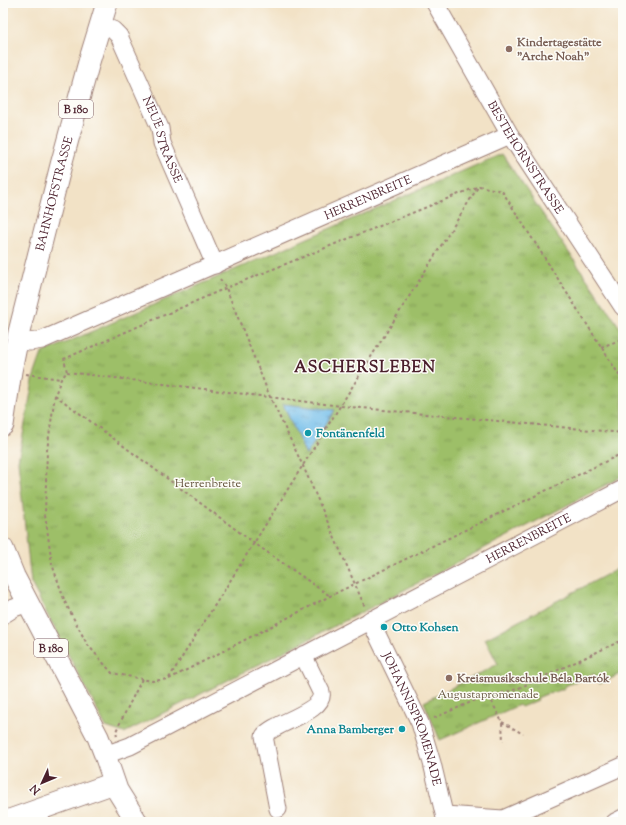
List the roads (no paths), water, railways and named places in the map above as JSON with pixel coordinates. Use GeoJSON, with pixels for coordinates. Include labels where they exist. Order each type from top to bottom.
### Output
{"type":"FeatureCollection","features":[{"type":"Feature","properties":{"kind":"main road","name":"BAHNHOFSTRASSE"},"geometry":{"type":"LineString","coordinates":[[18,340],[61,165],[107,3]]}},
{"type":"Feature","properties":{"kind":"main road","name":"B 180"},"geometry":{"type":"LineString","coordinates":[[3,425],[11,371],[18,340]]}},
{"type":"Feature","properties":{"kind":"main road","name":"B 180"},"geometry":{"type":"LineString","coordinates":[[3,549],[28,603],[98,737],[112,753],[114,783],[121,799],[137,822]]}},
{"type":"Feature","properties":{"kind":"main road"},"geometry":{"type":"LineString","coordinates":[[8,822],[51,813],[114,783]]}},
{"type":"Feature","properties":{"kind":"street","name":"BESTEHORNSTRASSE"},"geometry":{"type":"LineString","coordinates":[[435,3],[510,135],[623,307]]}},
{"type":"Feature","properties":{"kind":"street","name":"NEUE STRASSE"},"geometry":{"type":"LineString","coordinates":[[100,25],[113,30],[119,36],[160,128],[162,144],[215,264]]}},
{"type":"Feature","properties":{"kind":"street","name":"HERRENBREITE"},"geometry":{"type":"LineString","coordinates":[[18,340],[30,342],[42,340],[510,135]]}},
{"type":"Feature","properties":{"kind":"street","name":"HERRENBREITE"},"geometry":{"type":"LineString","coordinates":[[112,753],[130,746],[623,489]]}},
{"type":"Feature","properties":{"kind":"street"},"geometry":{"type":"LineString","coordinates":[[3,615],[14,608],[28,603]]}},
{"type":"Feature","properties":{"kind":"street","name":"JOHANNISPROMENADE"},"geometry":{"type":"LineString","coordinates":[[370,620],[420,723],[432,762],[445,819]]}},
{"type":"Feature","properties":{"kind":"street"},"geometry":{"type":"LineString","coordinates":[[278,809],[264,736],[271,730],[317,705],[320,701],[322,696],[303,655]]}},
{"type":"Feature","properties":{"kind":"street"},"geometry":{"type":"LineString","coordinates":[[445,819],[508,820],[623,766]]}},
{"type":"Feature","properties":{"kind":"street"},"geometry":{"type":"LineString","coordinates":[[615,822],[623,818]]}},
{"type":"Feature","properties":{"kind":"water","name":"Fontänenfeld"},"geometry":{"type":"Polygon","coordinates":[[[283,404],[335,410],[306,455],[283,404]]]}},
{"type":"Feature","properties":{"kind":"place","name":"Kindertagestätte \"Arche Noah\""},"geometry":{"type":"Point","coordinates":[509,49]}},
{"type":"Feature","properties":{"kind":"place","name":"Fontänenfeld"},"geometry":{"type":"Point","coordinates":[308,433]}},
{"type":"Feature","properties":{"kind":"place","name":"Otto Kohsen"},"geometry":{"type":"Point","coordinates":[384,627]}},
{"type":"Feature","properties":{"kind":"place","name":"Kreismusikschule Béla Bartók"},"geometry":{"type":"Point","coordinates":[449,678]}},
{"type":"Feature","properties":{"kind":"place","name":"Anna Bamberger"},"geometry":{"type":"Point","coordinates":[402,729]}},
{"type":"Feature","properties":{"kind":"district","name":"ASCHERSLEBEN"},"geometry":{"type":"Point","coordinates":[365,366]}},
{"type":"Feature","properties":{"kind":"park label","name":"Herrenbreite"},"geometry":{"type":"Point","coordinates":[208,483]}},
{"type":"Feature","properties":{"kind":"park label","name":"Augustapromenade"},"geometry":{"type":"Point","coordinates":[488,694]}}]}
